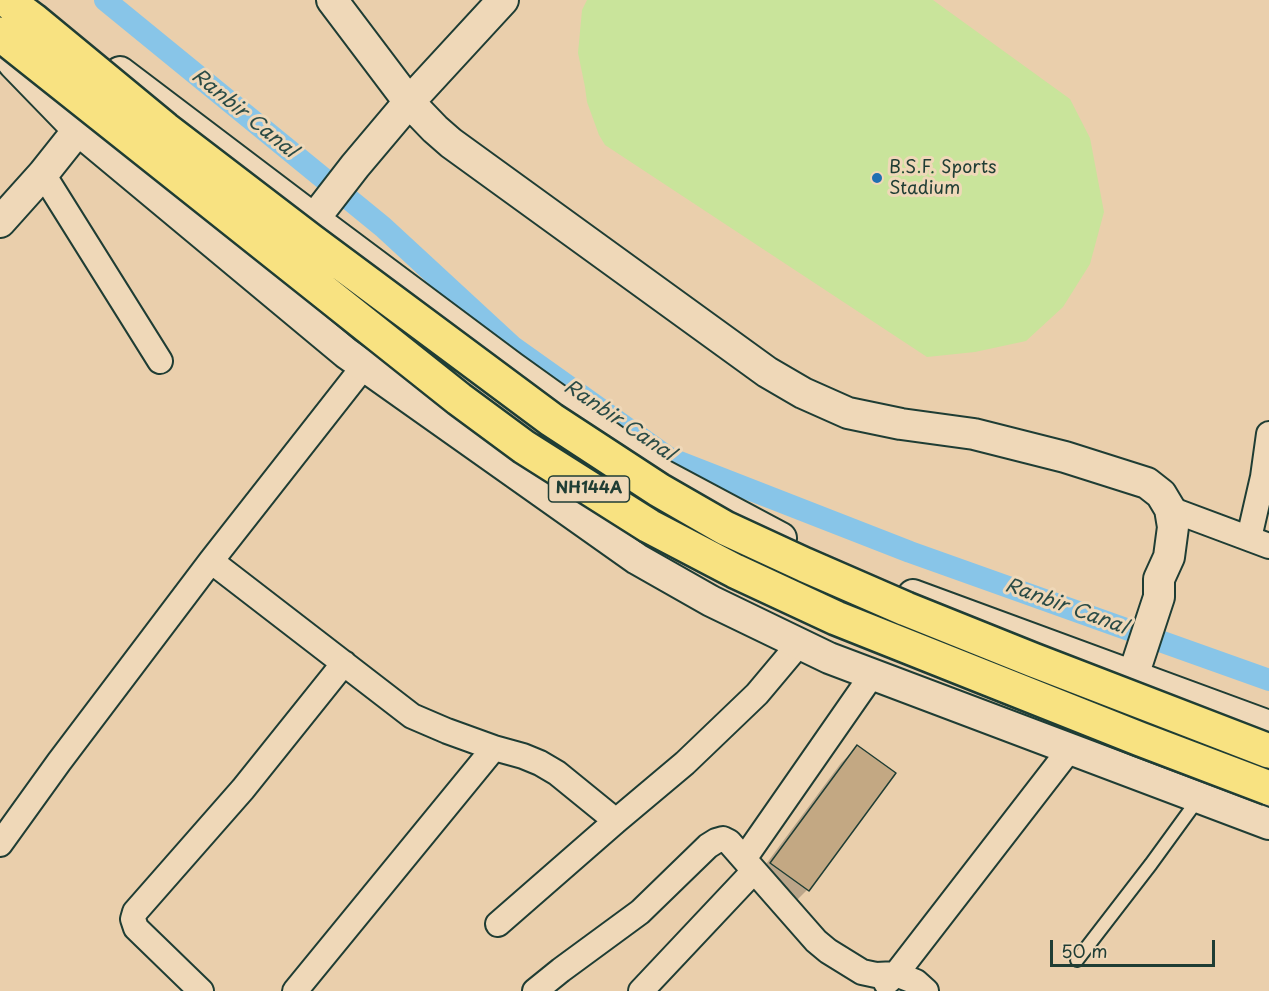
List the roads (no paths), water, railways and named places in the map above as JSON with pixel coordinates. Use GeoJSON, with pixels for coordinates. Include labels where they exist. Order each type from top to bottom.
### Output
{"type":"FeatureCollection","features":[{"type":"Feature","properties":{"kind":"highway","name":"NH144A"},"geometry":{"type":"LineString","coordinates":[[6,0],[165,129],[310,240],[552,420],[659,490],[725,528],[805,566],[1033,660],[1269,751]]}},
{"type":"Feature","properties":{"kind":"highway","name":"NH144A"},"geometry":{"type":"LineString","coordinates":[[0,34],[459,399],[524,447],[649,526],[735,571],[836,618],[1269,788]]}},
{"type":"Feature","properties":{"kind":"street"},"geometry":{"type":"LineString","coordinates":[[24,0],[128,79],[317,216],[512,367],[661,474],[827,563],[1059,650],[1127,663],[1269,726]]}},
{"type":"Feature","properties":{"kind":"street"},"geometry":{"type":"LineString","coordinates":[[332,0],[409,102],[451,143],[767,372],[803,393],[848,413],[974,434],[1065,457],[1147,483],[1161,494],[1170,509],[1173,527],[1169,557],[1127,663]]}},
{"type":"Feature","properties":{"kind":"street"},"geometry":{"type":"LineString","coordinates":[[317,216],[355,166],[409,102],[503,0]]}},
{"type":"Feature","properties":{"kind":"street"},"geometry":{"type":"LineString","coordinates":[[0,47],[78,130],[346,353],[637,559],[711,601],[829,658],[1269,824]]}},
{"type":"Feature","properties":{"kind":"street"},"geometry":{"type":"LineString","coordinates":[[0,222],[78,130],[128,79]]}},
{"type":"Feature","properties":{"kind":"street"},"geometry":{"type":"LineString","coordinates":[[43,174],[160,361]]}},
{"type":"Feature","properties":{"kind":"street"},"geometry":{"type":"LineString","coordinates":[[0,844],[211,561],[364,366]]}},
{"type":"Feature","properties":{"kind":"street"},"geometry":{"type":"LineString","coordinates":[[1170,509],[1259,542],[1263,477],[1269,434]]}},
{"type":"Feature","properties":{"kind":"street"},"geometry":{"type":"LineString","coordinates":[[211,561],[412,716],[438,728],[523,756],[548,768],[616,821]]}},
{"type":"Feature","properties":{"kind":"street"},"geometry":{"type":"LineString","coordinates":[[498,924],[685,763],[757,694],[799,644]]}},
{"type":"Feature","properties":{"kind":"street"},"geometry":{"type":"LineString","coordinates":[[201,991],[136,928],[133,919],[135,912],[243,789],[344,663]]}},
{"type":"Feature","properties":{"kind":"street"},"geometry":{"type":"LineString","coordinates":[[641,991],[749,865],[872,675]]}},
{"type":"Feature","properties":{"kind":"street"},"geometry":{"type":"LineString","coordinates":[[295,991],[494,748]]}},
{"type":"Feature","properties":{"kind":"street"},"geometry":{"type":"LineString","coordinates":[[878,991],[896,974],[1070,749]]}},
{"type":"Feature","properties":{"kind":"street"},"geometry":{"type":"LineString","coordinates":[[535,991],[640,912],[708,846],[723,839],[729,842],[816,941],[828,951],[862,972],[876,975],[896,974],[916,982],[926,991]]}},
{"type":"Feature","properties":{"kind":"lane"},"geometry":{"type":"LineString","coordinates":[[1077,960],[1199,797]]}},
{"type":"Feature","properties":{"kind":"waterway","name":"Ranbir Canal"},"geometry":{"type":"LineString","coordinates":[[105,0],[383,227],[513,347],[669,458],[910,552],[1269,680]]}},
{"type":"Feature","properties":{"kind":"place","name":"B.S.F. Sports Stadium"},"geometry":{"type":"Point","coordinates":[877,178]}}]}
